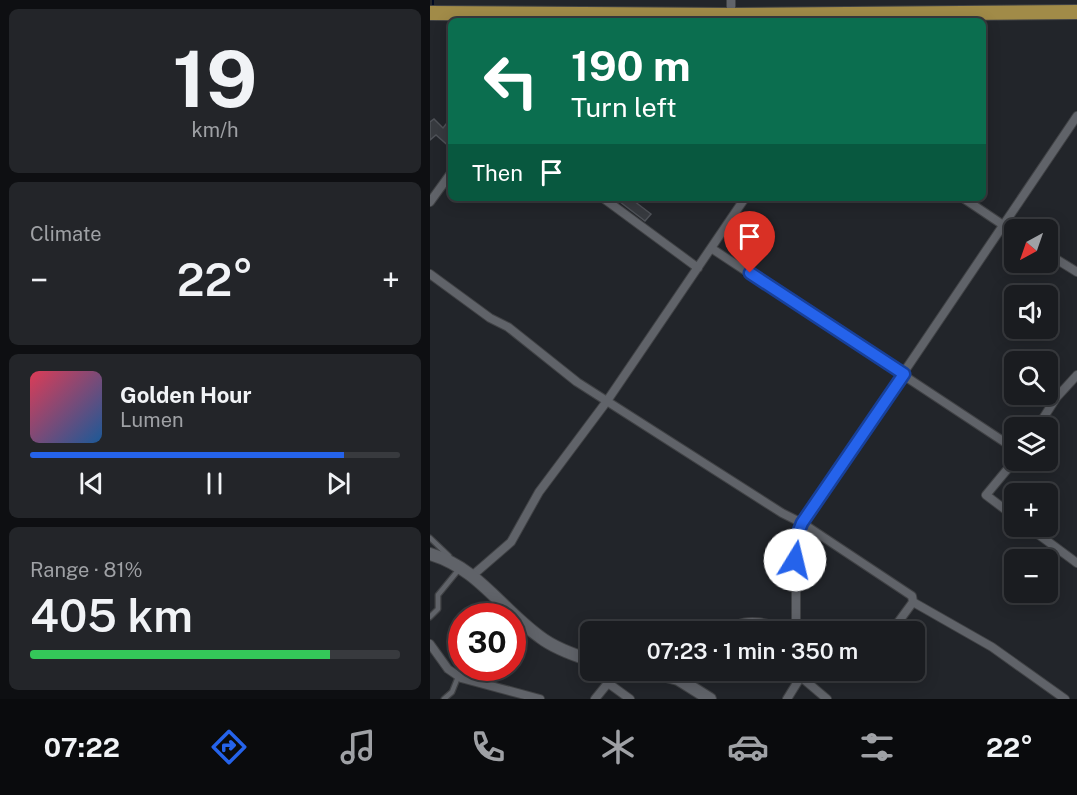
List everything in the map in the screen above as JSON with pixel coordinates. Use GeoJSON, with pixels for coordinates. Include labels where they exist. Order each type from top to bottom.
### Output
{"type":"FeatureCollection","features":[{"type":"Feature","properties":{"kind":"main road"},"geometry":{"type":"LineString","coordinates":[[430,13],[558,17],[731,18],[1076,12]]}},
{"type":"Feature","properties":{"kind":"street"},"geometry":{"type":"LineString","coordinates":[[731,0],[731,18]]}},
{"type":"Feature","properties":{"kind":"street"},"geometry":{"type":"LineString","coordinates":[[1010,219],[1076,116]]}},
{"type":"Feature","properties":{"kind":"street"},"geometry":{"type":"LineString","coordinates":[[430,202],[448,177]]}},
{"type":"Feature","properties":{"kind":"street"},"geometry":{"type":"LineString","coordinates":[[607,201],[698,268]]}},
{"type":"Feature","properties":{"kind":"street"},"geometry":{"type":"LineString","coordinates":[[473,575],[511,542],[539,492],[607,400],[743,201]]}},
{"type":"Feature","properties":{"kind":"street"},"geometry":{"type":"LineString","coordinates":[[968,201],[1004,225]]}},
{"type":"Feature","properties":{"kind":"street"},"geometry":{"type":"LineString","coordinates":[[796,621],[796,538],[802,523],[1004,227]]}},
{"type":"Feature","properties":{"kind":"street"},"geometry":{"type":"LineString","coordinates":[[711,248],[1004,442]]}},
{"type":"Feature","properties":{"kind":"street"},"geometry":{"type":"LineString","coordinates":[[1058,260],[1076,272]]}},
{"type":"Feature","properties":{"kind":"street"},"geometry":{"type":"LineString","coordinates":[[430,274],[490,318],[508,327],[577,382],[782,513],[802,523],[912,596],[913,602],[899,621]]}},
{"type":"Feature","properties":{"kind":"street"},"geometry":{"type":"LineString","coordinates":[[1044,417],[1056,398],[1076,375]]}},
{"type":"Feature","properties":{"kind":"street"},"geometry":{"type":"LineString","coordinates":[[1004,509],[986,495],[1006,471]]}},
{"type":"Feature","properties":{"kind":"street"},"geometry":{"type":"LineString","coordinates":[[1042,537],[1076,563]]}},
{"type":"Feature","properties":{"kind":"street"},"geometry":{"type":"LineString","coordinates":[[430,554],[458,565],[473,575],[540,638],[580,656]]}},
{"type":"Feature","properties":{"kind":"street"},"geometry":{"type":"LineString","coordinates":[[913,602],[992,647],[1065,699]]}},
{"type":"Feature","properties":{"kind":"street"},"geometry":{"type":"LineString","coordinates":[[430,644],[448,669]]}},
{"type":"Feature","properties":{"kind":"street"},"geometry":{"type":"LineString","coordinates":[[474,681],[540,699]]}},
{"type":"Feature","properties":{"kind":"street"},"geometry":{"type":"LineString","coordinates":[[681,681],[710,699]]}},
{"type":"Feature","properties":{"kind":"street"},"geometry":{"type":"LineString","coordinates":[[787,699],[799,681]]}},
{"type":"Feature","properties":{"kind":"street"},"geometry":{"type":"LineString","coordinates":[[810,681],[827,699]]}},
{"type":"Feature","properties":{"kind":"street"},"geometry":{"type":"LineString","coordinates":[[595,699],[608,683],[630,699]]}},
{"type":"Feature","properties":{"kind":"lane"},"geometry":{"type":"LineString","coordinates":[[430,538],[458,565],[438,596],[438,609],[430,617]]}},
{"type":"Feature","properties":{"kind":"lane"},"geometry":{"type":"LineString","coordinates":[[444,699],[452,692],[457,681]]}},
{"type":"Feature","properties":{"kind":"building"},"geometry":{"type":"Polygon","coordinates":[[[434,119],[443,128],[448,122],[448,145],[436,135],[430,140],[430,122],[434,119]]]}},
{"type":"Feature","properties":{"kind":"building"},"geometry":{"type":"Polygon","coordinates":[[[619,201],[634,201],[651,214],[645,221],[619,201]]]}},
{"type":"Feature","properties":{"kind":"waterway"},"geometry":{"type":"LineString","coordinates":[[433,0],[433,6]]}},
{"type":"Feature","properties":{"kind":"route"},"geometry":{"type":"LineString","coordinates":[[750,273],[904,374],[802,523],[796,538],[795,560]]}}]}
